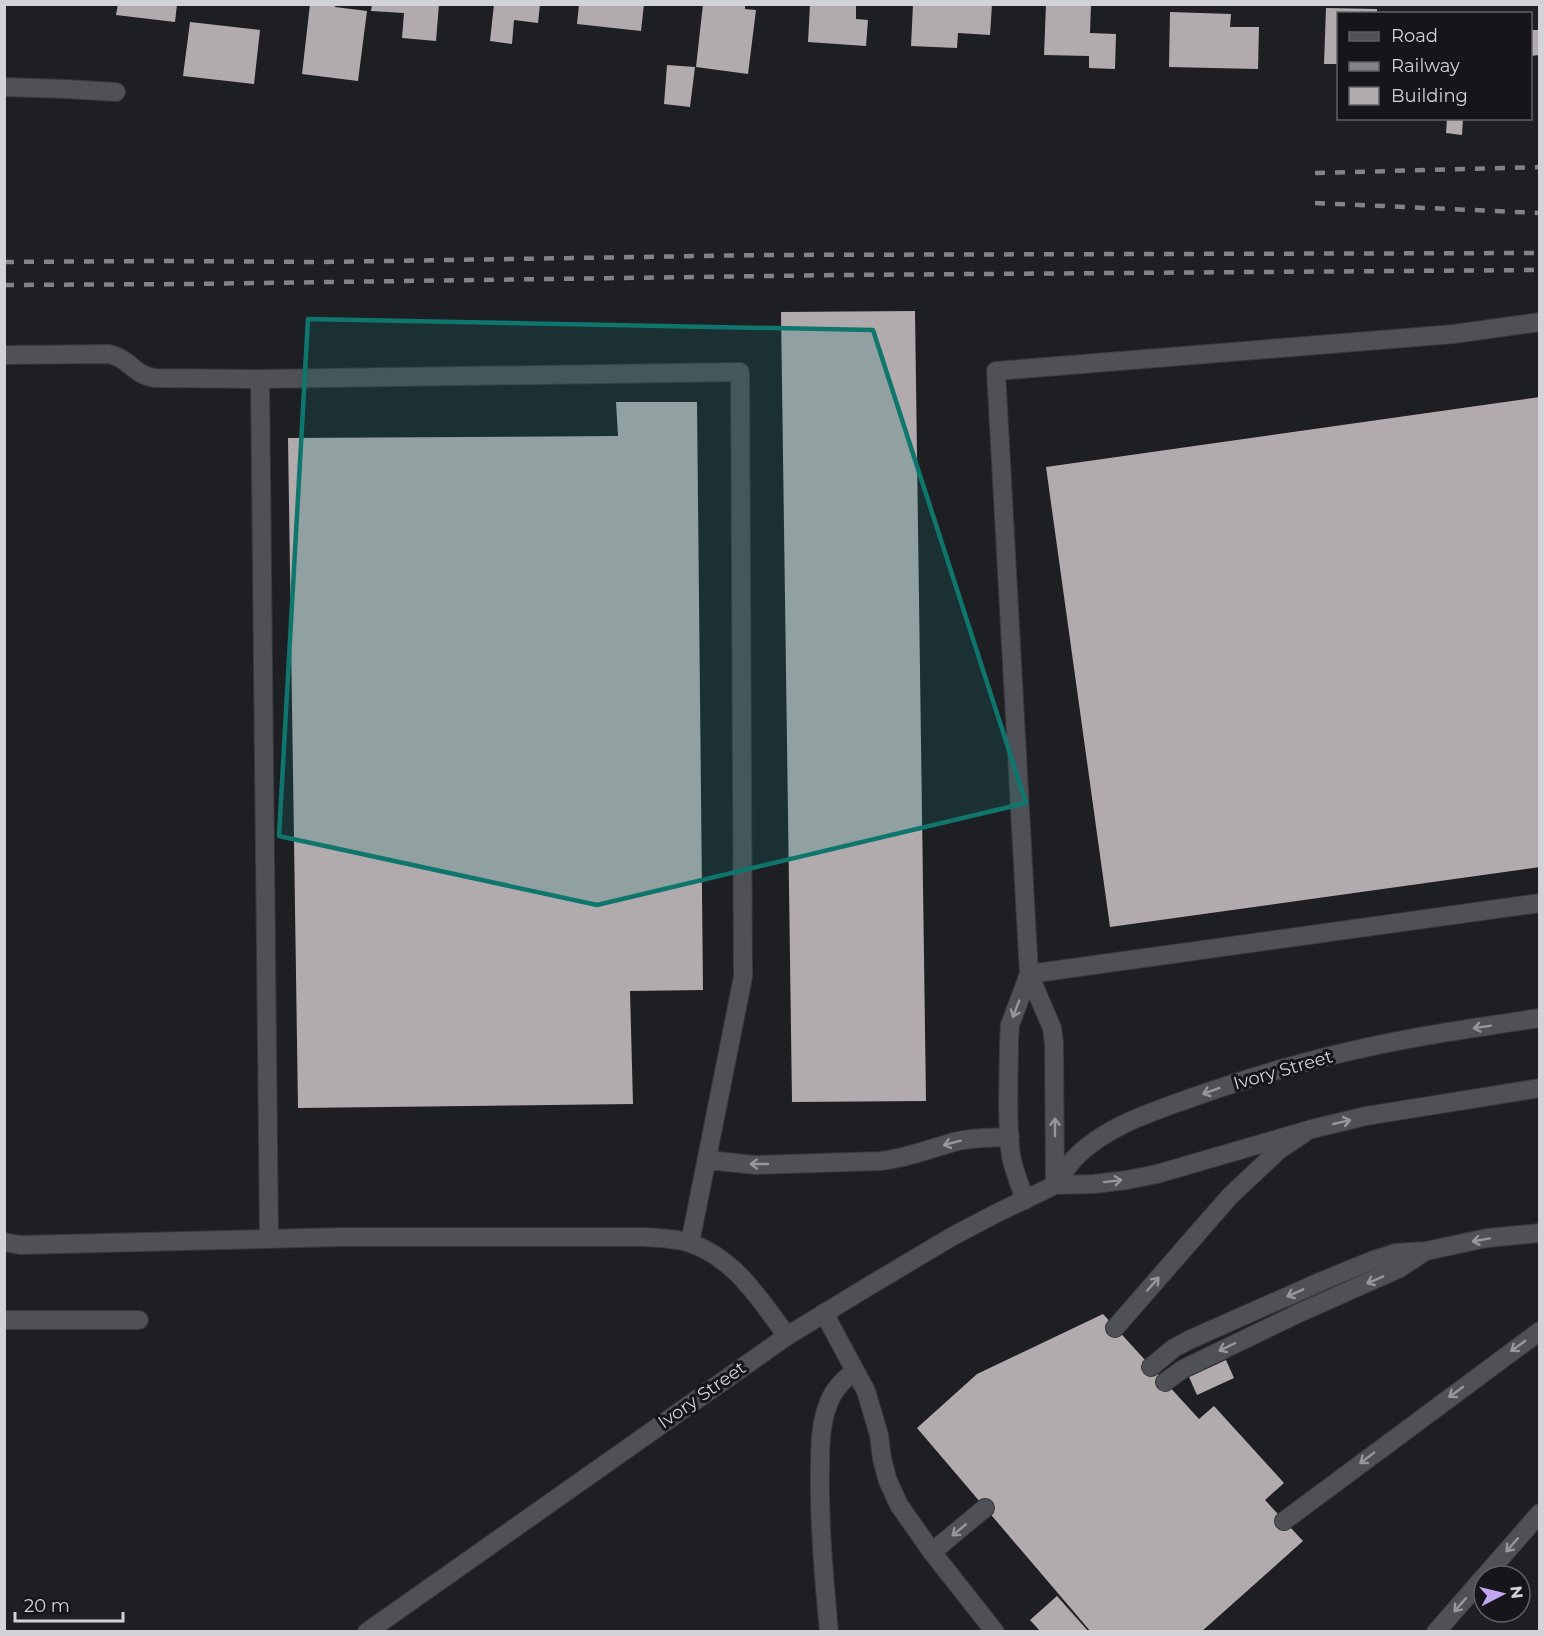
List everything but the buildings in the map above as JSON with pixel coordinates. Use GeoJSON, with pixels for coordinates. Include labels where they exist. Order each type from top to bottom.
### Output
{"type":"FeatureCollection","features":[{"type":"Feature","properties":{"kind":"street"},"geometry":{"type":"LineString","coordinates":[[4,87],[116,92]]}},
{"type":"Feature","properties":{"kind":"street"},"geometry":{"type":"LineString","coordinates":[[1055,1185],[1054,1043],[1052,1028],[1029,974],[996,371],[1454,334],[1539,322]]}},
{"type":"Feature","properties":{"kind":"street"},"geometry":{"type":"LineString","coordinates":[[4,356],[109,354],[121,358],[139,373],[150,378],[740,372],[743,977],[690,1243]]}},
{"type":"Feature","properties":{"kind":"street"},"geometry":{"type":"LineString","coordinates":[[260,378],[269,1238]]}},
{"type":"Feature","properties":{"kind":"street"},"geometry":{"type":"LineString","coordinates":[[1029,974],[1539,903]]}},
{"type":"Feature","properties":{"kind":"street"},"geometry":{"type":"LineString","coordinates":[[1025,1200],[1016,1177],[1010,1137],[1010,1025],[1029,974]]}},
{"type":"Feature","properties":{"kind":"street","name":"Ivory Street"},"geometry":{"type":"LineString","coordinates":[[1055,1185],[1066,1167],[1080,1152],[1113,1130],[1132,1120],[1225,1086],[1356,1049],[1539,1018]]}},
{"type":"Feature","properties":{"kind":"street","name":"Ivory Street"},"geometry":{"type":"LineString","coordinates":[[367,1632],[787,1336],[953,1236],[1055,1185],[1094,1184],[1157,1174],[1312,1129],[1366,1116],[1539,1088]]}},
{"type":"Feature","properties":{"kind":"street"},"geometry":{"type":"LineString","coordinates":[[1115,1328],[1230,1196],[1279,1150],[1312,1129]]}},
{"type":"Feature","properties":{"kind":"street"},"geometry":{"type":"LineString","coordinates":[[707,1160],[756,1165],[881,1161],[901,1159],[968,1139],[1010,1137]]}},
{"type":"Feature","properties":{"kind":"street"},"geometry":{"type":"LineString","coordinates":[[1151,1367],[1174,1348],[1189,1340],[1371,1261],[1395,1253],[1426,1251],[1487,1238],[1539,1233]]}},
{"type":"Feature","properties":{"kind":"street"},"geometry":{"type":"LineString","coordinates":[[4,1242],[20,1245],[269,1238],[644,1237],[669,1239],[690,1243],[713,1254],[732,1267],[750,1285],[787,1336]]}},
{"type":"Feature","properties":{"kind":"street"},"geometry":{"type":"LineString","coordinates":[[1165,1382],[1183,1368],[1400,1268],[1426,1251]]}},
{"type":"Feature","properties":{"kind":"street"},"geometry":{"type":"LineString","coordinates":[[824,1313],[866,1391],[879,1435],[888,1481],[899,1505],[932,1552],[995,1632]]}},
{"type":"Feature","properties":{"kind":"street"},"geometry":{"type":"LineString","coordinates":[[4,1320],[139,1320]]}},
{"type":"Feature","properties":{"kind":"street"},"geometry":{"type":"LineString","coordinates":[[1284,1521],[1539,1330]]}},
{"type":"Feature","properties":{"kind":"street"},"geometry":{"type":"LineString","coordinates":[[829,1632],[822,1554],[821,1437],[829,1402],[837,1387],[855,1371]]}},
{"type":"Feature","properties":{"kind":"street"},"geometry":{"type":"LineString","coordinates":[[932,1552],[985,1508]]}},
{"type":"Feature","properties":{"kind":"street"},"geometry":{"type":"LineString","coordinates":[[1495,1564],[1539,1513]]}},
{"type":"Feature","properties":{"kind":"street"},"geometry":{"type":"LineString","coordinates":[[1436,1632],[1472,1591]]}},
{"type":"Feature","properties":{"kind":"highlighted area"},"geometry":{"type":"Polygon","coordinates":[[[308,319],[873,330],[1026,803],[597,905],[279,836],[308,319]]]}},
{"type":"Feature","properties":{"kind":"railway"},"geometry":{"type":"LineString","coordinates":[[1315,173],[1540,167]]}},
{"type":"Feature","properties":{"kind":"railway"},"geometry":{"type":"LineString","coordinates":[[1315,203],[1540,213]]}},
{"type":"Feature","properties":{"kind":"railway"},"geometry":{"type":"LineString","coordinates":[[4,262],[324,262],[763,255],[1540,253]]}},
{"type":"Feature","properties":{"kind":"railway"},"geometry":{"type":"LineString","coordinates":[[4,285],[840,275],[1540,270]]}}]}
